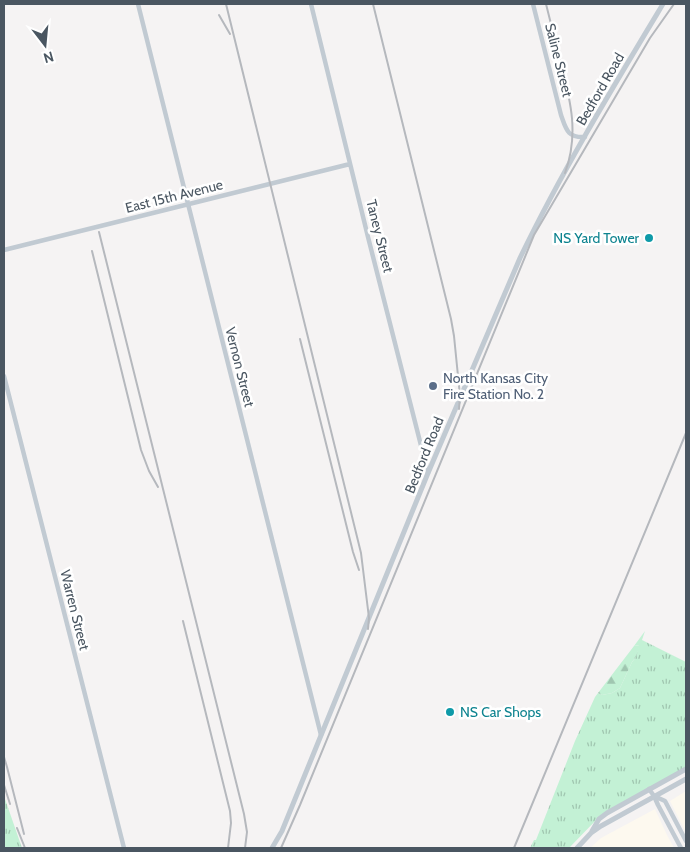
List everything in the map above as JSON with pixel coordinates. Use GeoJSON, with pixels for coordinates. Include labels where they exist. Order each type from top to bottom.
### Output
{"type":"FeatureCollection","features":[{"type":"Feature","properties":{"kind":"street","name":"Vernon Street"},"geometry":{"type":"LineString","coordinates":[[138,4],[321,735]]}},
{"type":"Feature","properties":{"kind":"street","name":"Taney Street"},"geometry":{"type":"LineString","coordinates":[[311,4],[428,473]]}},
{"type":"Feature","properties":{"kind":"street","name":"Saline Street"},"geometry":{"type":"LineString","coordinates":[[534,4],[565,127],[570,135],[585,137]]}},
{"type":"Feature","properties":{"kind":"street","name":"Bedford Road"},"geometry":{"type":"LineString","coordinates":[[272,848],[282,831],[428,473],[520,258],[540,217],[585,137],[663,4]]}},
{"type":"Feature","properties":{"kind":"street","name":"East 15th Avenue"},"geometry":{"type":"LineString","coordinates":[[4,250],[350,164]]}},
{"type":"Feature","properties":{"kind":"street","name":"Warren Street"},"geometry":{"type":"LineString","coordinates":[[4,376],[124,848]]}},
{"type":"Feature","properties":{"kind":"street"},"geometry":{"type":"LineString","coordinates":[[592,833],[599,819],[607,813],[686,769]]}},
{"type":"Feature","properties":{"kind":"street"},"geometry":{"type":"LineString","coordinates":[[577,848],[601,826],[686,779]]}},
{"type":"Feature","properties":{"kind":"street"},"geometry":{"type":"LineString","coordinates":[[650,789],[681,848]]}},
{"type":"Feature","properties":{"kind":"street"},"geometry":{"type":"LineString","coordinates":[[654,796],[665,801],[686,841]]}},
{"type":"Feature","properties":{"kind":"shaded area"},"geometry":{"type":"Polygon","coordinates":[[[686,791],[686,833],[670,801],[686,791]]]}},
{"type":"Feature","properties":{"kind":"shaded area"},"geometry":{"type":"Polygon","coordinates":[[[655,809],[674,848],[590,848],[601,838],[655,809]]]}},
{"type":"Feature","properties":{"kind":"green space"},"geometry":{"type":"Polygon","coordinates":[[[645,631],[642,640],[686,662],[686,768],[601,815],[569,848],[530,848],[534,840],[536,840],[575,741],[595,697],[598,693],[602,695],[612,693],[620,688],[636,657],[639,645],[634,646],[645,631]]]}},
{"type":"Feature","properties":{"kind":"green space"},"geometry":{"type":"Polygon","coordinates":[[[640,645],[620,688],[612,693],[602,695],[598,693],[634,646],[640,645]]]}},
{"type":"Feature","properties":{"kind":"green space"},"geometry":{"type":"Polygon","coordinates":[[[4,796],[22,848],[4,848],[4,796]]]}},
{"type":"Feature","properties":{"kind":"railway"},"geometry":{"type":"LineString","coordinates":[[226,4],[361,553],[369,618],[368,629]]}},
{"type":"Feature","properties":{"kind":"railway"},"geometry":{"type":"LineString","coordinates":[[373,4],[451,319],[460,396],[459,409]]}},
{"type":"Feature","properties":{"kind":"railway"},"geometry":{"type":"LineString","coordinates":[[546,4],[568,92],[572,118],[572,145],[565,173]]}},
{"type":"Feature","properties":{"kind":"railway"},"geometry":{"type":"LineString","coordinates":[[281,848],[534,235],[650,38],[674,4]]}},
{"type":"Feature","properties":{"kind":"railway"},"geometry":{"type":"LineString","coordinates":[[219,15],[230,34]]}},
{"type":"Feature","properties":{"kind":"railway"},"geometry":{"type":"LineString","coordinates":[[99,232],[244,814],[247,832],[245,848]]}},
{"type":"Feature","properties":{"kind":"railway"},"geometry":{"type":"LineString","coordinates":[[92,251],[141,450],[158,487]]}},
{"type":"Feature","properties":{"kind":"railway"},"geometry":{"type":"LineString","coordinates":[[300,339],[359,570]]}},
{"type":"Feature","properties":{"kind":"railway"},"geometry":{"type":"LineString","coordinates":[[514,848],[686,433]]}},
{"type":"Feature","properties":{"kind":"railway"},"geometry":{"type":"LineString","coordinates":[[183,621],[230,811],[231,823],[228,848]]}},
{"type":"Feature","properties":{"kind":"railway"},"geometry":{"type":"LineString","coordinates":[[4,757],[24,834]]}},
{"type":"Feature","properties":{"kind":"railway"},"geometry":{"type":"LineString","coordinates":[[4,785],[10,804]]}},
{"type":"Feature","properties":{"kind":"railway"},"geometry":{"type":"LineString","coordinates":[[17,828],[25,848]]}},
{"type":"Feature","properties":{"kind":"place","name":"NS Yard Tower"},"geometry":{"type":"Point","coordinates":[649,238]}},
{"type":"Feature","properties":{"kind":"place","name":"North Kansas City Fire Station No. 2"},"geometry":{"type":"Point","coordinates":[433,386]}},
{"type":"Feature","properties":{"kind":"place","name":"NS Car Shops"},"geometry":{"type":"Point","coordinates":[450,712]}}]}
